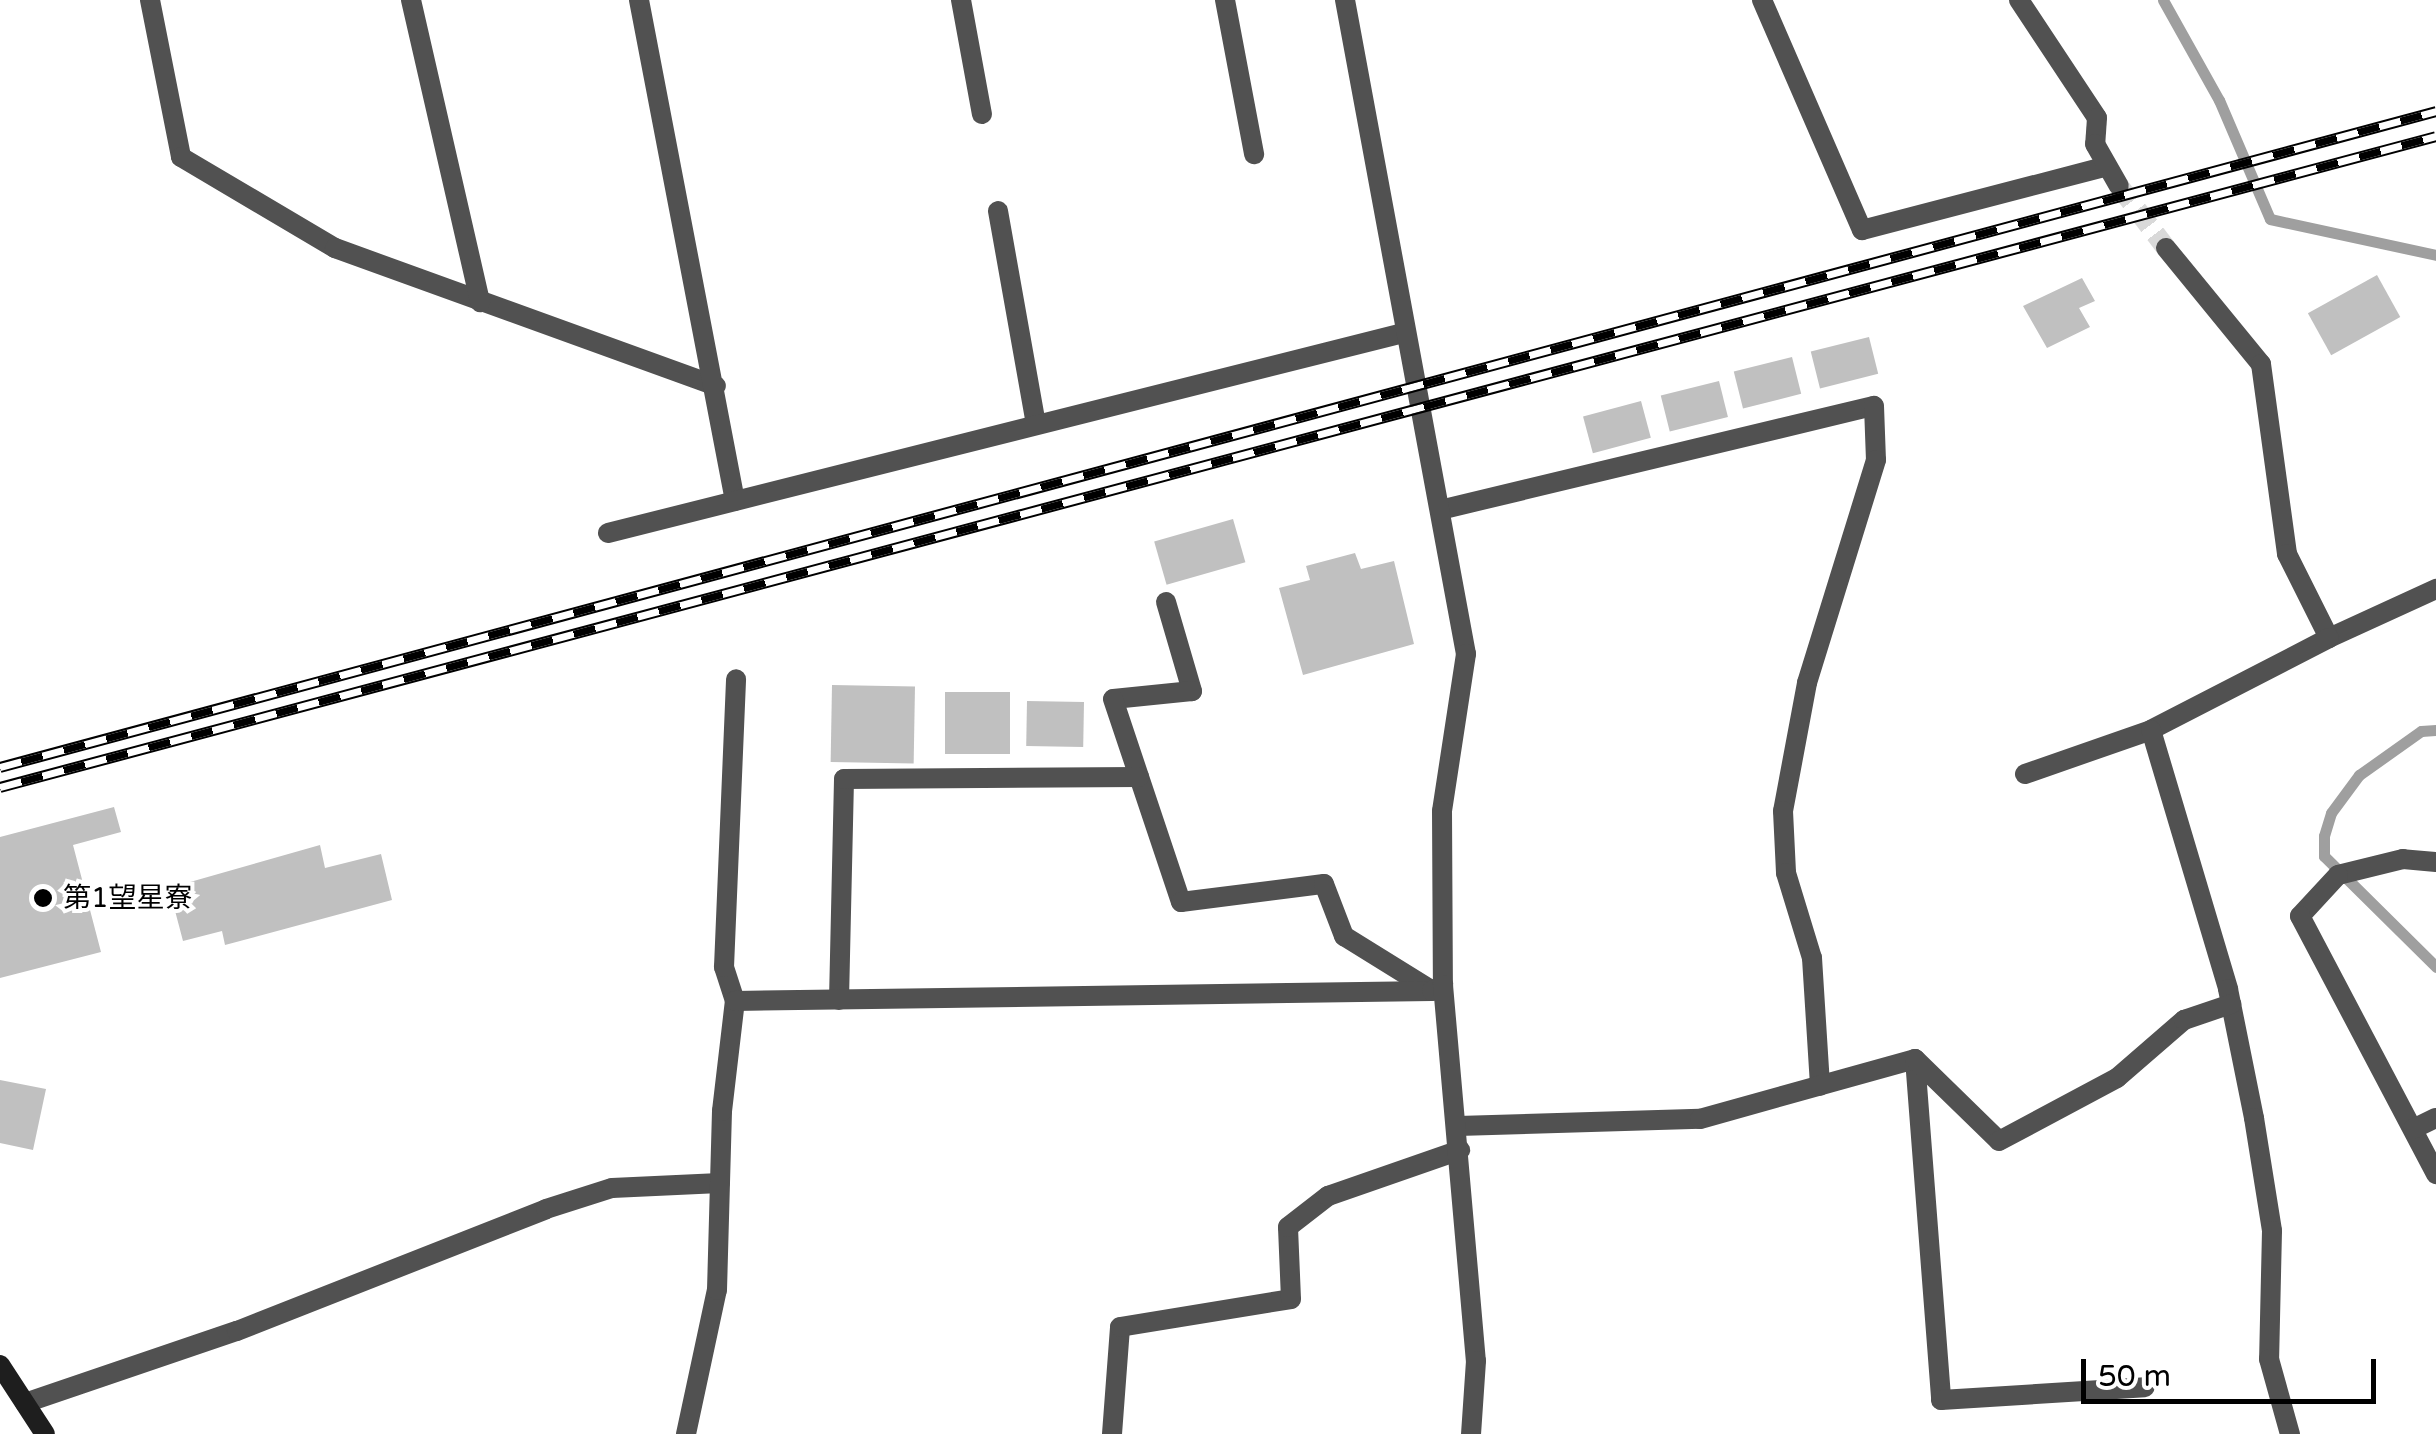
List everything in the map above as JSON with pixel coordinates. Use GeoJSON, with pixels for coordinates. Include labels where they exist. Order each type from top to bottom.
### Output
{"type":"FeatureCollection","features":[{"type":"Feature","properties":{"kind":"main road"},"geometry":{"type":"LineString","coordinates":[[0,1365],[45,1434]]}},
{"type":"Feature","properties":{"kind":"street"},"geometry":{"type":"LineString","coordinates":[[150,0],[181,157],[335,248],[716,386]]}},
{"type":"Feature","properties":{"kind":"street"},"geometry":{"type":"LineString","coordinates":[[411,0],[480,302]]}},
{"type":"Feature","properties":{"kind":"street"},"geometry":{"type":"LineString","coordinates":[[639,0],[735,501]]}},
{"type":"Feature","properties":{"kind":"street"},"geometry":{"type":"LineString","coordinates":[[961,0],[982,114]]}},
{"type":"Feature","properties":{"kind":"street"},"geometry":{"type":"LineString","coordinates":[[1225,0],[1254,154]]}},
{"type":"Feature","properties":{"kind":"street"},"geometry":{"type":"LineString","coordinates":[[1345,0],[1403,332],[1466,654],[1442,811],[1438,988],[1460,1150],[1476,1361],[1472,1434]]}},
{"type":"Feature","properties":{"kind":"street"},"geometry":{"type":"LineString","coordinates":[[1762,0],[1862,230],[2103,167]]}},
{"type":"Feature","properties":{"kind":"street"},"geometry":{"type":"LineString","coordinates":[[2019,0],[2097,118],[2094,144],[2103,167],[2119,186]]}},
{"type":"Feature","properties":{"kind":"street"},"geometry":{"type":"LineString","coordinates":[[998,210],[1036,426]]}},
{"type":"Feature","properties":{"kind":"street"},"geometry":{"type":"LineString","coordinates":[[2166,248],[2262,364],[2287,554],[2329,638]]}},
{"type":"Feature","properties":{"kind":"street"},"geometry":{"type":"LineString","coordinates":[[608,533],[1403,332]]}},
{"type":"Feature","properties":{"kind":"street"},"geometry":{"type":"LineString","coordinates":[[1440,510],[1874,406],[1876,460],[1807,683],[1783,811],[1786,873],[1812,958],[1820,1086]]}},
{"type":"Feature","properties":{"kind":"street"},"geometry":{"type":"LineString","coordinates":[[2025,774],[2151,730],[2329,638],[2436,589]]}},
{"type":"Feature","properties":{"kind":"street"},"geometry":{"type":"LineString","coordinates":[[1166,602],[1192,690],[1113,699],[1181,902],[1324,884],[1344,936],[1438,988]]}},
{"type":"Feature","properties":{"kind":"street"},"geometry":{"type":"LineString","coordinates":[[686,1434],[717,1290],[720,1184],[736,1001],[724,967],[736,679]]}},
{"type":"Feature","properties":{"kind":"street"},"geometry":{"type":"LineString","coordinates":[[2151,730],[2231,1004],[2272,1230],[2268,1359],[2290,1434]]}},
{"type":"Feature","properties":{"kind":"street"},"geometry":{"type":"LineString","coordinates":[[839,1000],[844,779],[1140,778]]}},
{"type":"Feature","properties":{"kind":"street"},"geometry":{"type":"LineString","coordinates":[[2436,862],[2402,859],[2338,875],[2300,916],[2436,1174]]}},
{"type":"Feature","properties":{"kind":"street"},"geometry":{"type":"LineString","coordinates":[[736,1001],[1438,988]]}},
{"type":"Feature","properties":{"kind":"street"},"geometry":{"type":"LineString","coordinates":[[1915,1059],[1999,1141],[2117,1078],[2184,1020],[2231,1004]]}},
{"type":"Feature","properties":{"kind":"street"},"geometry":{"type":"LineString","coordinates":[[1458,1126],[1700,1120],[1915,1059]]}},
{"type":"Feature","properties":{"kind":"street"},"geometry":{"type":"LineString","coordinates":[[1915,1059],[1941,1400],[2144,1386]]}},
{"type":"Feature","properties":{"kind":"street"},"geometry":{"type":"LineString","coordinates":[[2413,1129],[2436,1118]]}},
{"type":"Feature","properties":{"kind":"street"},"geometry":{"type":"LineString","coordinates":[[1112,1434],[1120,1327],[1291,1299],[1288,1228],[1328,1196],[1460,1150]]}},
{"type":"Feature","properties":{"kind":"street"},"geometry":{"type":"LineString","coordinates":[[25,1403],[237,1331],[612,1188],[720,1184]]}},
{"type":"Feature","properties":{"kind":"building"},"geometry":{"type":"Polygon","coordinates":[[[2377,275],[2400,317],[2331,355],[2308,313],[2377,275]]]}},
{"type":"Feature","properties":{"kind":"building"},"geometry":{"type":"Polygon","coordinates":[[[2082,278],[2095,301],[2079,308],[2090,327],[2047,348],[2023,306],[2082,278]]]}},
{"type":"Feature","properties":{"kind":"building"},"geometry":{"type":"Polygon","coordinates":[[[1869,337],[1878,374],[1820,388],[1811,352],[1869,337]]]}},
{"type":"Feature","properties":{"kind":"building"},"geometry":{"type":"Polygon","coordinates":[[[1792,357],[1801,394],[1743,408],[1734,372],[1792,357]]]}},
{"type":"Feature","properties":{"kind":"building"},"geometry":{"type":"Polygon","coordinates":[[[1719,381],[1728,417],[1670,431],[1661,396],[1719,381]]]}},
{"type":"Feature","properties":{"kind":"building"},"geometry":{"type":"Polygon","coordinates":[[[1641,401],[1651,438],[1593,453],[1583,417],[1641,401]]]}},
{"type":"Feature","properties":{"kind":"building"},"geometry":{"type":"Polygon","coordinates":[[[1233,519],[1245,562],[1167,585],[1154,542],[1233,519]]]}},
{"type":"Feature","properties":{"kind":"building"},"geometry":{"type":"Polygon","coordinates":[[[1355,553],[1361,569],[1394,561],[1414,644],[1303,675],[1279,588],[1310,580],[1306,566],[1355,553]]]}},
{"type":"Feature","properties":{"kind":"building"},"geometry":{"type":"Polygon","coordinates":[[[832,685],[915,686],[914,763],[831,762],[832,685]]]}},
{"type":"Feature","properties":{"kind":"building"},"geometry":{"type":"Polygon","coordinates":[[[945,692],[1010,692],[1010,754],[945,754],[945,692]]]}},
{"type":"Feature","properties":{"kind":"building"},"geometry":{"type":"Polygon","coordinates":[[[1027,701],[1084,702],[1083,747],[1026,746],[1027,701]]]}},
{"type":"Feature","properties":{"kind":"building","name":"第1望星寮"},"geometry":{"type":"Polygon","coordinates":[[[114,807],[121,832],[73,845],[101,952],[0,978],[0,837],[114,807]]]}},
{"type":"Feature","properties":{"kind":"building"},"geometry":{"type":"Polygon","coordinates":[[[320,845],[325,868],[381,854],[392,900],[225,945],[222,931],[183,941],[169,888],[320,845]]]}},
{"type":"Feature","properties":{"kind":"building"},"geometry":{"type":"Polygon","coordinates":[[[0,1080],[46,1089],[33,1150],[0,1143],[0,1080]]]}},
{"type":"Feature","properties":{"kind":"waterway"},"geometry":{"type":"LineString","coordinates":[[2163,0],[2219,100],[2270,219],[2436,255]]}},
{"type":"Feature","properties":{"kind":"waterway"},"geometry":{"type":"LineString","coordinates":[[2436,730],[2421,731],[2359,775],[2331,813],[2324,836],[2324,856],[2436,967]]}},
{"type":"Feature","properties":{"kind":"tunnel"},"geometry":{"type":"LineString","coordinates":[[2119,186],[2166,248]]}},
{"type":"Feature","properties":{"kind":"railway"},"geometry":{"type":"LineString","coordinates":[[0,767],[2436,111]]}},
{"type":"Feature","properties":{"kind":"railway"},"geometry":{"type":"LineString","coordinates":[[0,787],[2436,136]]}},
{"type":"Feature","properties":{"kind":"place","name":"第1望星寮"},"geometry":{"type":"Point","coordinates":[43,898]}}]}
